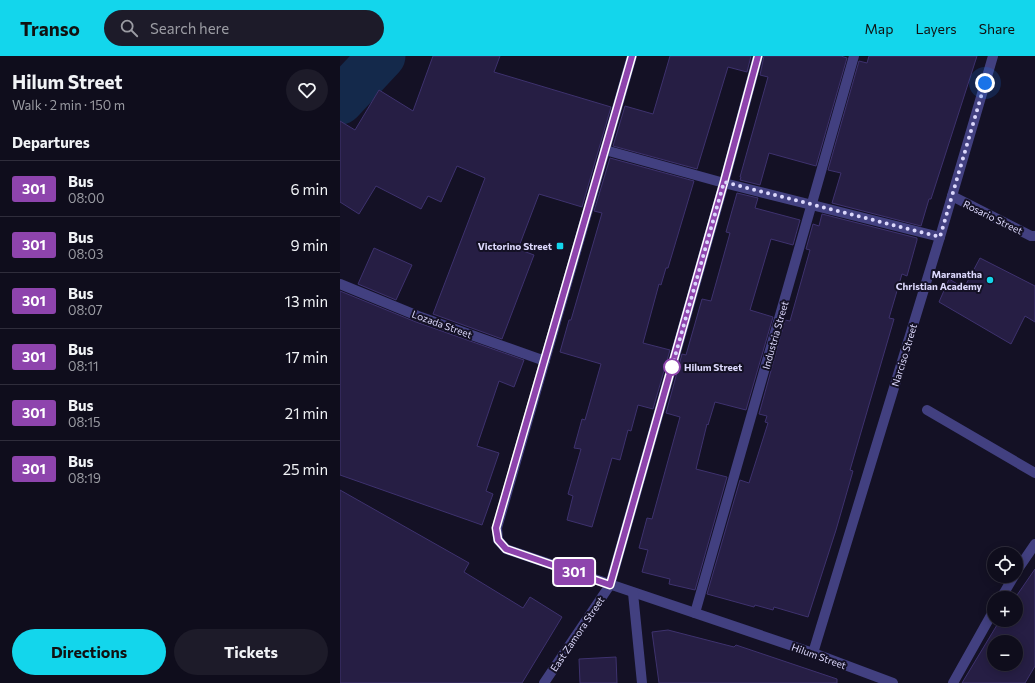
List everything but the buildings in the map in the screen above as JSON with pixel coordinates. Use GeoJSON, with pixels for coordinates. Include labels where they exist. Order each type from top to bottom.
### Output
{"type":"FeatureCollection","features":[{"type":"Feature","properties":{"kind":"street"},"geometry":{"type":"LineString","coordinates":[[545,361],[632,56]]}},
{"type":"Feature","properties":{"kind":"street","name":"East Zamora Street"},"geometry":{"type":"LineString","coordinates":[[544,683],[610,585],[724,182],[758,56]]}},
{"type":"Feature","properties":{"kind":"street","name":"Industria Street"},"geometry":{"type":"LineString","coordinates":[[695,613],[854,56]]}},
{"type":"Feature","properties":{"kind":"street","name":"Narciso Street"},"geometry":{"type":"LineString","coordinates":[[813,653],[940,237],[993,56]]}},
{"type":"Feature","properties":{"kind":"street"},"geometry":{"type":"LineString","coordinates":[[605,150],[940,237]]}},
{"type":"Feature","properties":{"kind":"street","name":"Rosario Street"},"geometry":{"type":"LineString","coordinates":[[952,196],[1031,236],[1035,236]]}},
{"type":"Feature","properties":{"kind":"street","name":"Lozada Street"},"geometry":{"type":"LineString","coordinates":[[340,284],[418,316],[545,361]]}},
{"type":"Feature","properties":{"kind":"street","name":"Hilum Street"},"geometry":{"type":"LineString","coordinates":[[545,361],[496,528],[498,540],[506,549],[813,653],[893,683]]}},
{"type":"Feature","properties":{"kind":"street"},"geometry":{"type":"LineString","coordinates":[[927,410],[1035,473]]}},
{"type":"Feature","properties":{"kind":"street"},"geometry":{"type":"LineString","coordinates":[[1023,562],[1035,544]]}},
{"type":"Feature","properties":{"kind":"street"},"geometry":{"type":"LineString","coordinates":[[633,593],[642,683]]}},
{"type":"Feature","properties":{"kind":"street"},"geometry":{"type":"LineString","coordinates":[[953,683],[987,622]]}},
{"type":"Feature","properties":{"kind":"waterway"},"geometry":{"type":"LineString","coordinates":[[340,101],[382,56]]}},
{"type":"Feature","properties":{"kind":"bus line","name":"301"},"geometry":{"type":"LineString","coordinates":[[632,56],[496,528],[498,540],[506,549],[610,585],[677,352],[758,56]]}},
{"type":"Feature","properties":{"kind":"place","name":"Victorino Street"},"geometry":{"type":"Point","coordinates":[560,246]}},
{"type":"Feature","properties":{"kind":"place","name":"Maranatha Christian Academy"},"geometry":{"type":"Point","coordinates":[990,280]}},
{"type":"Feature","properties":{"kind":"place","name":"Hilum Street"},"geometry":{"type":"Point","coordinates":[672,367]}},
{"type":"Feature","properties":{"kind":"route"},"geometry":{"type":"LineString","coordinates":[[672,367],[724,182],[940,237],[985,83]]}}]}
